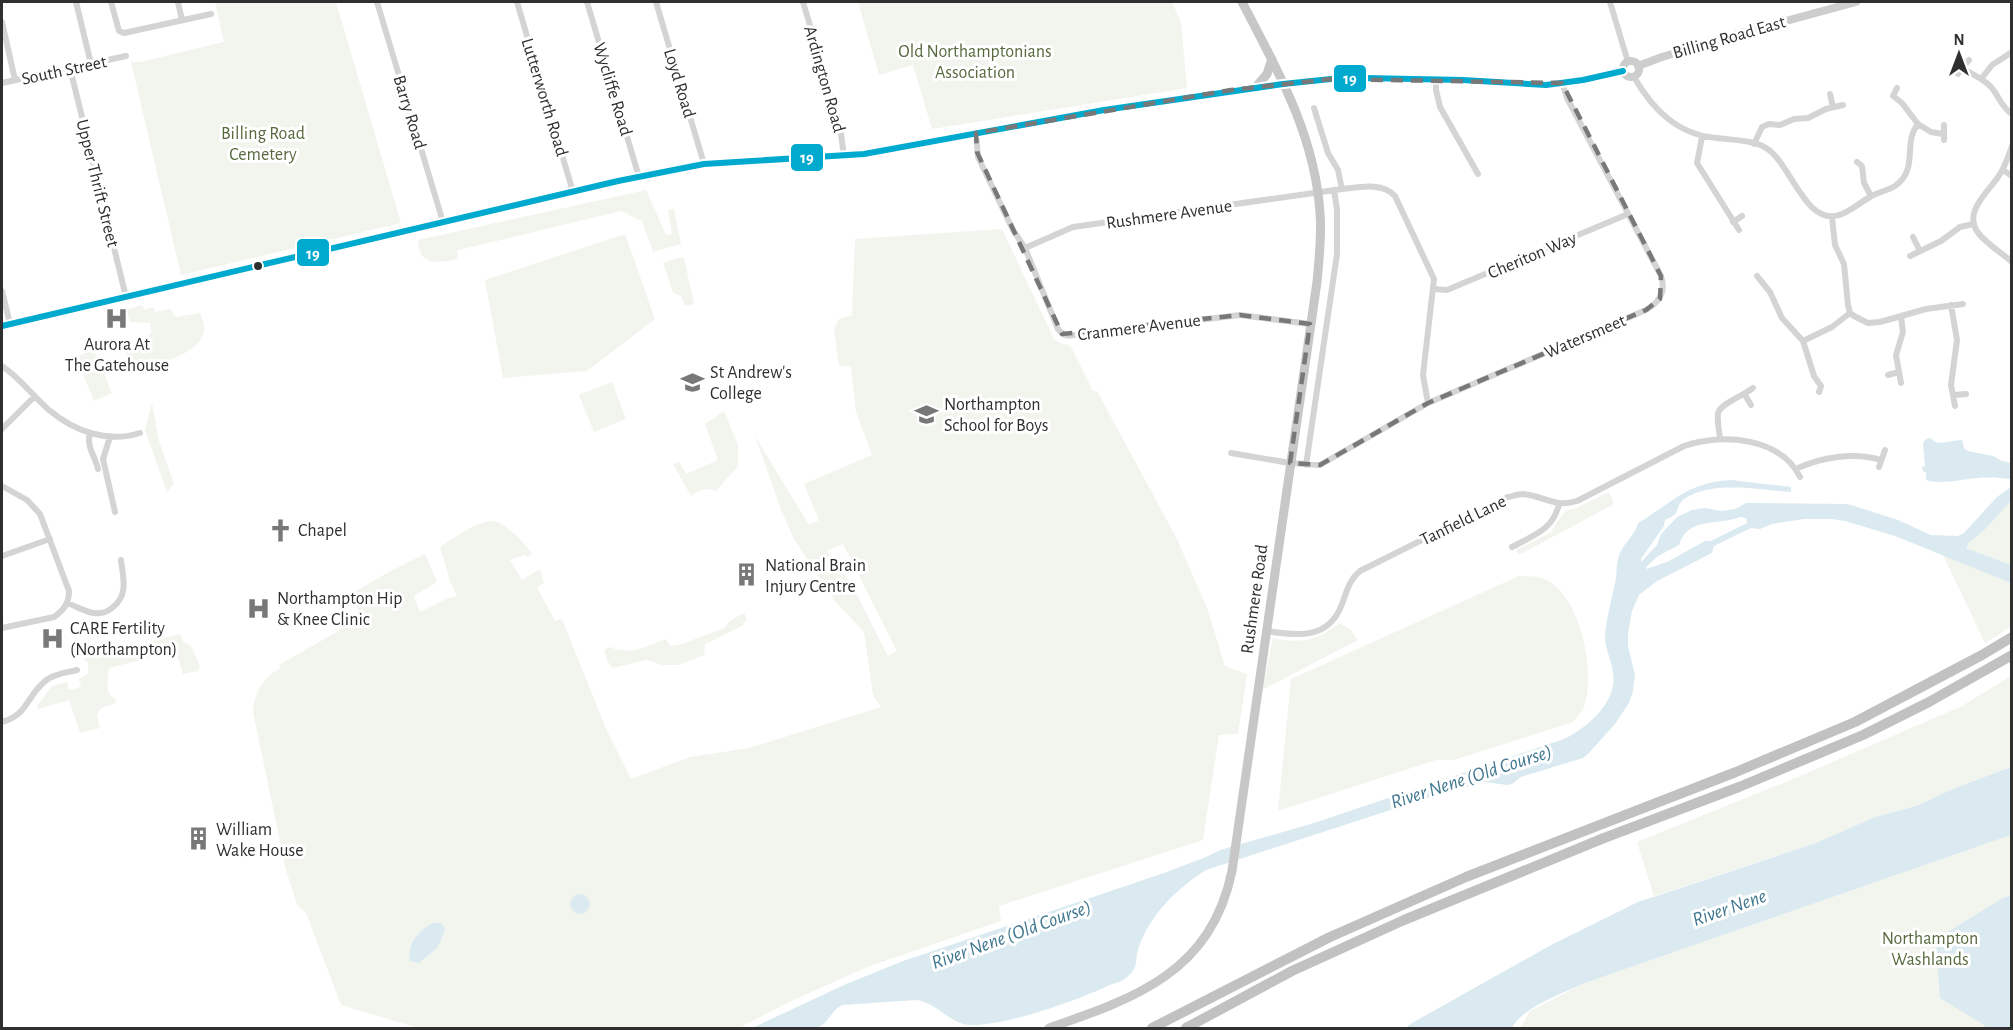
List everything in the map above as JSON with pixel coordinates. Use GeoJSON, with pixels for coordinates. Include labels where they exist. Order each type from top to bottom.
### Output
{"type":"FeatureCollection","features":[{"type":"Feature","properties":{"kind":"highway"},"geometry":{"type":"LineString","coordinates":[[1153,1029],[1330,937],[1466,877],[1736,772],[1855,722],[1982,655],[2012,636]]}},
{"type":"Feature","properties":{"kind":"highway"},"geometry":{"type":"LineString","coordinates":[[1186,1029],[1292,971],[1404,920],[1573,850],[1739,787],[1863,735],[1929,702],[2012,655]]}},
{"type":"Feature","properties":{"kind":"main road","name":"Rushmere Road"},"geometry":{"type":"LineString","coordinates":[[1050,1029],[1134,996],[1179,967],[1193,953],[1215,921],[1226,894],[1233,866],[1320,255],[1318,192],[1306,137],[1272,59],[1242,2]]}},
{"type":"Feature","properties":{"kind":"main road"},"geometry":{"type":"LineString","coordinates":[[1256,87],[1267,74],[1272,59]]}},
{"type":"Feature","properties":{"kind":"street"},"geometry":{"type":"LineString","coordinates":[[76,2],[91,64]]}},
{"type":"Feature","properties":{"kind":"street"},"geometry":{"type":"LineString","coordinates":[[111,2],[119,31],[129,33],[211,14]]}},
{"type":"Feature","properties":{"kind":"street"},"geometry":{"type":"LineString","coordinates":[[178,2],[182,20]]}},
{"type":"Feature","properties":{"kind":"street","name":"Barry Road"},"geometry":{"type":"LineString","coordinates":[[377,2],[443,222]]}},
{"type":"Feature","properties":{"kind":"street","name":"Lutterworth Road"},"geometry":{"type":"LineString","coordinates":[[517,2],[573,192]]}},
{"type":"Feature","properties":{"kind":"street","name":"Wycliffe Road"},"geometry":{"type":"LineString","coordinates":[[587,2],[639,177]]}},
{"type":"Feature","properties":{"kind":"street","name":"Loyd Road"},"geometry":{"type":"LineString","coordinates":[[656,2],[704,164]]}},
{"type":"Feature","properties":{"kind":"street","name":"Ardington Road"},"geometry":{"type":"LineString","coordinates":[[804,2],[836,111],[844,156]]}},
{"type":"Feature","properties":{"kind":"street"},"geometry":{"type":"LineString","coordinates":[[1610,2],[1628,62]]}},
{"type":"Feature","properties":{"kind":"street","name":"Billing Road East"},"geometry":{"type":"LineString","coordinates":[[1638,66],[1730,36],[1856,2]]}},
{"type":"Feature","properties":{"kind":"street"},"geometry":{"type":"LineString","coordinates":[[2,22],[15,80]]}},
{"type":"Feature","properties":{"kind":"street"},"geometry":{"type":"LineString","coordinates":[[1982,78],[1992,65],[2012,52]]}},
{"type":"Feature","properties":{"kind":"street","name":"South Street"},"geometry":{"type":"LineString","coordinates":[[2,83],[126,56]]}},
{"type":"Feature","properties":{"kind":"street"},"geometry":{"type":"LineString","coordinates":[[1958,74],[1969,60]]}},
{"type":"Feature","properties":{"kind":"street"},"geometry":{"type":"LineString","coordinates":[[1628,62],[1638,66],[1639,70],[1634,77]]}},
{"type":"Feature","properties":{"kind":"street"},"geometry":{"type":"LineString","coordinates":[[1623,71],[1628,62]]}},
{"type":"Feature","properties":{"kind":"street","name":"Upper Thrift Street"},"geometry":{"type":"LineString","coordinates":[[70,68],[126,297]]}},
{"type":"Feature","properties":{"kind":"street"},"geometry":{"type":"LineString","coordinates":[[1963,68],[1982,78],[1993,89],[2004,109],[2012,114]]}},
{"type":"Feature","properties":{"kind":"street"},"geometry":{"type":"LineString","coordinates":[[1623,71],[1629,77],[1634,77],[1650,101],[1667,119],[1686,131],[1702,137],[1732,140],[1766,148],[1781,163],[1814,211],[1832,216],[1850,210],[1871,196],[1896,186],[1908,169],[1911,138],[1918,124]]}},
{"type":"Feature","properties":{"kind":"street"},"geometry":{"type":"LineString","coordinates":[[2,291],[6,325],[573,192],[704,164],[844,156],[1104,110],[1331,78],[1531,85],[1562,83],[1623,71]]}},
{"type":"Feature","properties":{"kind":"street"},"geometry":{"type":"LineString","coordinates":[[1436,80],[1440,107],[1478,174]]}},
{"type":"Feature","properties":{"kind":"street","name":"Watersmeet"},"geometry":{"type":"LineString","coordinates":[[1231,453],[1290,463],[1320,465],[1428,402],[1653,306],[1660,299],[1663,283],[1567,98],[1562,83]]}},
{"type":"Feature","properties":{"kind":"street"},"geometry":{"type":"LineString","coordinates":[[1897,88],[1893,96],[1902,102],[1918,124],[1944,137],[1944,125]]}},
{"type":"Feature","properties":{"kind":"street"},"geometry":{"type":"LineString","coordinates":[[1830,94],[1833,107]]}},
{"type":"Feature","properties":{"kind":"street"},"geometry":{"type":"LineString","coordinates":[[1754,144],[1762,127],[1808,118],[1843,105]]}},
{"type":"Feature","properties":{"kind":"street"},"geometry":{"type":"LineString","coordinates":[[1314,108],[1328,153],[1338,170],[1342,189]]}},
{"type":"Feature","properties":{"kind":"street","name":"Cranmere Avenue"},"geometry":{"type":"LineString","coordinates":[[976,133],[978,157],[1024,248],[1062,334],[1067,336],[1240,315],[1310,324]]}},
{"type":"Feature","properties":{"kind":"street"},"geometry":{"type":"LineString","coordinates":[[1702,137],[1697,163],[1739,230]]}},
{"type":"Feature","properties":{"kind":"street"},"geometry":{"type":"LineString","coordinates":[[2012,146],[2003,170],[1974,209],[1973,224],[1979,234],[2012,262]]}},
{"type":"Feature","properties":{"kind":"street"},"geometry":{"type":"LineString","coordinates":[[1857,162],[1862,166],[1864,183],[1871,196]]}},
{"type":"Feature","properties":{"kind":"street"},"geometry":{"type":"LineString","coordinates":[[2003,170],[2012,176]]}},
{"type":"Feature","properties":{"kind":"street","name":"Rushmere Avenue"},"geometry":{"type":"LineString","coordinates":[[1024,248],[1073,227],[1318,192],[1376,187],[1389,190],[1395,196],[1434,279],[1434,289]]}},
{"type":"Feature","properties":{"kind":"street"},"geometry":{"type":"LineString","coordinates":[[1306,465],[1337,254],[1334,190]]}},
{"type":"Feature","properties":{"kind":"street","name":"Cheriton Way"},"geometry":{"type":"LineString","coordinates":[[1434,289],[1447,290],[1628,214]]}},
{"type":"Feature","properties":{"kind":"street"},"geometry":{"type":"LineString","coordinates":[[1733,222],[1742,216]]}},
{"type":"Feature","properties":{"kind":"street"},"geometry":{"type":"LineString","coordinates":[[1832,216],[1835,245],[1844,264],[1850,313],[1868,322],[1901,317],[1926,309],[1963,304]]}},
{"type":"Feature","properties":{"kind":"street"},"geometry":{"type":"LineString","coordinates":[[1910,256],[1941,241],[1960,227],[1973,224]]}},
{"type":"Feature","properties":{"kind":"street"},"geometry":{"type":"LineString","coordinates":[[1913,237],[1920,251]]}},
{"type":"Feature","properties":{"kind":"street"},"geometry":{"type":"LineString","coordinates":[[1757,276],[1770,292],[1782,318],[1803,341],[1814,376],[1821,386],[1819,392]]}},
{"type":"Feature","properties":{"kind":"street"},"geometry":{"type":"LineString","coordinates":[[1428,402],[1423,375],[1434,289]]}},
{"type":"Feature","properties":{"kind":"street"},"geometry":{"type":"LineString","coordinates":[[1951,305],[1957,340],[1952,385],[1955,406]]}},
{"type":"Feature","properties":{"kind":"street"},"geometry":{"type":"LineString","coordinates":[[1803,341],[1832,327],[1850,313]]}},
{"type":"Feature","properties":{"kind":"street"},"geometry":{"type":"LineString","coordinates":[[1901,317],[1903,332],[1896,355],[1901,383]]}},
{"type":"Feature","properties":{"kind":"street"},"geometry":{"type":"LineString","coordinates":[[2,366],[58,417],[90,434],[121,437],[140,433]]}},
{"type":"Feature","properties":{"kind":"street"},"geometry":{"type":"LineString","coordinates":[[1888,375],[1899,372]]}},
{"type":"Feature","properties":{"kind":"street"},"geometry":{"type":"LineString","coordinates":[[1720,438],[1718,414],[1720,409],[1753,388]]}},
{"type":"Feature","properties":{"kind":"street"},"geometry":{"type":"LineString","coordinates":[[1954,395],[1966,394]]}},
{"type":"Feature","properties":{"kind":"street"},"geometry":{"type":"LineString","coordinates":[[1745,395],[1751,405]]}},
{"type":"Feature","properties":{"kind":"street"},"geometry":{"type":"LineString","coordinates":[[2,429],[35,396]]}},
{"type":"Feature","properties":{"kind":"street"},"geometry":{"type":"LineString","coordinates":[[90,434],[88,444],[96,458],[98,469]]}},
{"type":"Feature","properties":{"kind":"street"},"geometry":{"type":"LineString","coordinates":[[110,437],[103,459],[115,512]]}},
{"type":"Feature","properties":{"kind":"street"},"geometry":{"type":"LineString","coordinates":[[1512,547],[1552,523],[1559,504],[1568,505],[1578,501],[1684,446],[1700,441],[1720,438],[1755,443],[1773,451],[1796,469],[1800,477]]}},
{"type":"Feature","properties":{"kind":"street"},"geometry":{"type":"LineString","coordinates":[[1879,468],[1885,450]]}},
{"type":"Feature","properties":{"kind":"street"},"geometry":{"type":"LineString","coordinates":[[1796,469],[1818,460],[1866,455],[1881,460]]}},
{"type":"Feature","properties":{"kind":"street"},"geometry":{"type":"LineString","coordinates":[[2,486],[37,508],[69,591],[68,603],[60,613],[2,628]]}},
{"type":"Feature","properties":{"kind":"street","name":"Tanfield Lane"},"geometry":{"type":"LineString","coordinates":[[1266,630],[1301,635],[1326,627],[1336,616],[1352,578],[1360,571],[1508,497],[1522,494],[1559,504]]}},
{"type":"Feature","properties":{"kind":"street"},"geometry":{"type":"LineString","coordinates":[[1521,532],[1525,540]]}},
{"type":"Feature","properties":{"kind":"street"},"geometry":{"type":"LineString","coordinates":[[2,556],[50,539]]}},
{"type":"Feature","properties":{"kind":"street"},"geometry":{"type":"LineString","coordinates":[[68,603],[94,613],[113,608],[124,592],[121,560]]}},
{"type":"Feature","properties":{"kind":"street"},"geometry":{"type":"LineString","coordinates":[[2,722],[21,712],[46,680],[77,670]]}},
{"type":"Feature","properties":{"kind":"highlighted area"},"geometry":{"type":"Polygon","coordinates":[[[1331,79],[1562,83],[1661,276],[1660,299],[1646,310],[1428,403],[1320,465],[1290,463],[1310,324],[1240,315],[1062,334],[977,152],[976,133],[1231,90],[1331,79]]]}},
{"type":"Feature","properties":{"kind":"green space","name":"Billing Road Cemetery"},"geometry":{"type":"Polygon","coordinates":[[[215,2],[336,2],[401,223],[181,275],[131,62],[140,62],[224,42],[215,2]]]}},
{"type":"Feature","properties":{"kind":"green space","name":"Old Northamptonians Association"},"geometry":{"type":"Polygon","coordinates":[[[858,2],[1172,2],[1181,22],[1187,88],[932,129],[913,65],[879,75],[858,2]]]}},
{"type":"Feature","properties":{"kind":"green space"},"geometry":{"type":"Polygon","coordinates":[[[646,190],[666,235],[672,234],[668,210],[674,209],[681,244],[653,252],[642,221],[621,211],[463,249],[457,251],[458,259],[431,261],[422,255],[419,249],[418,240],[646,190]]]}},
{"type":"Feature","properties":{"kind":"green space"},"geometry":{"type":"Polygon","coordinates":[[[1002,229],[1054,339],[1070,345],[1093,391],[1097,391],[1177,539],[1207,608],[1225,666],[1247,674],[1238,734],[1219,735],[1203,840],[999,906],[1001,921],[867,967],[785,1004],[739,1028],[418,1028],[341,1005],[306,913],[297,905],[286,870],[253,712],[260,686],[280,668],[279,665],[354,622],[358,609],[351,594],[387,573],[425,554],[437,582],[414,596],[420,612],[457,596],[440,547],[465,531],[486,522],[497,522],[514,534],[532,554],[510,560],[522,580],[540,569],[544,583],[537,587],[555,621],[562,619],[607,731],[631,779],[690,757],[749,748],[881,707],[873,695],[864,632],[834,600],[794,539],[755,436],[809,525],[819,520],[804,484],[872,455],[856,412],[851,366],[839,366],[834,329],[839,319],[852,315],[855,239],[1002,229]],[[843,544],[827,551],[852,585],[888,656],[897,651],[843,544]]]}},
{"type":"Feature","properties":{"kind":"green space"},"geometry":{"type":"Polygon","coordinates":[[[625,234],[655,319],[587,371],[503,378],[485,280],[625,234]]]}},
{"type":"Feature","properties":{"kind":"green space"},"geometry":{"type":"Polygon","coordinates":[[[684,258],[694,304],[685,306],[681,296],[673,293],[663,263],[684,258]]]}},
{"type":"Feature","properties":{"kind":"green space"},"geometry":{"type":"Polygon","coordinates":[[[142,305],[144,310],[153,307],[155,312],[170,309],[176,317],[200,313],[204,325],[203,335],[190,350],[149,368],[126,357],[126,349],[141,343],[151,333],[150,323],[130,322],[126,310],[142,305]]]}},
{"type":"Feature","properties":{"kind":"green space"},"geometry":{"type":"Polygon","coordinates":[[[94,350],[112,393],[94,401],[76,357],[94,350]]]}},
{"type":"Feature","properties":{"kind":"green space"},"geometry":{"type":"Polygon","coordinates":[[[612,382],[626,419],[594,432],[579,395],[612,382]]]}},
{"type":"Feature","properties":{"kind":"green space"},"geometry":{"type":"Polygon","coordinates":[[[152,403],[159,441],[174,484],[167,492],[145,430],[152,403]]]}},
{"type":"Feature","properties":{"kind":"green space"},"geometry":{"type":"Polygon","coordinates":[[[724,411],[738,445],[738,466],[716,491],[703,489],[691,496],[673,464],[679,462],[686,474],[718,460],[705,424],[724,411]]]}},
{"type":"Feature","properties":{"kind":"green space"},"geometry":{"type":"Polygon","coordinates":[[[1609,492],[1614,504],[1519,555],[1516,550],[1550,533],[1565,511],[1609,492]]]}},
{"type":"Feature","properties":{"kind":"green space"},"geometry":{"type":"Polygon","coordinates":[[[2011,501],[2011,565],[1966,548],[1969,543],[2011,501]]]}},
{"type":"Feature","properties":{"kind":"green space"},"geometry":{"type":"Polygon","coordinates":[[[1948,548],[2011,574],[2011,627],[1985,643],[1943,555],[1948,548]]]}},
{"type":"Feature","properties":{"kind":"green space"},"geometry":{"type":"Polygon","coordinates":[[[1519,576],[1547,580],[1559,589],[1577,619],[1587,656],[1588,675],[1584,707],[1573,722],[1454,760],[1436,760],[1278,811],[1291,679],[1519,576]]]}},
{"type":"Feature","properties":{"kind":"green space"},"geometry":{"type":"Polygon","coordinates":[[[744,613],[747,619],[742,626],[705,644],[704,655],[678,665],[662,665],[647,660],[612,668],[607,660],[604,650],[610,647],[625,651],[666,639],[670,646],[682,644],[724,628],[731,620],[744,613]]]}},
{"type":"Feature","properties":{"kind":"green space"},"geometry":{"type":"Polygon","coordinates":[[[1339,623],[1350,629],[1358,640],[1262,690],[1273,638],[1292,641],[1308,640],[1324,634],[1339,623]]]}},
{"type":"Feature","properties":{"kind":"green space"},"geometry":{"type":"Polygon","coordinates":[[[180,634],[183,642],[191,646],[200,666],[198,671],[183,674],[176,651],[109,668],[108,689],[117,702],[100,709],[97,715],[100,728],[80,733],[69,700],[38,709],[37,706],[52,686],[67,682],[69,690],[81,687],[79,679],[88,674],[88,662],[83,659],[180,634]]]}},
{"type":"Feature","properties":{"kind":"green space"},"geometry":{"type":"Polygon","coordinates":[[[2011,676],[2011,767],[1955,788],[1916,806],[1875,817],[1816,843],[1654,896],[1637,842],[1800,776],[1962,706],[2011,676]]]}},
{"type":"Feature","properties":{"kind":"green space","name":"Northampton Washlands"},"geometry":{"type":"Polygon","coordinates":[[[2011,835],[2011,1028],[1520,1028],[1530,1011],[1585,983],[2011,835]]]}},
{"type":"Feature","properties":{"kind":"water"},"geometry":{"type":"Polygon","coordinates":[[[1930,438],[1937,443],[1962,440],[1964,448],[1968,451],[1993,456],[2011,463],[2011,479],[1982,478],[1939,482],[1926,480],[1926,473],[1922,467],[1925,466],[1923,443],[1930,438]]]}},
{"type":"Feature","properties":{"kind":"water","name":"River Nene (Old Course)"},"geometry":{"type":"Polygon","coordinates":[[[1731,480],[1791,487],[1791,492],[1723,488],[1697,492],[1684,500],[1675,514],[1665,520],[1664,526],[1641,562],[1657,545],[1661,534],[1677,517],[1692,510],[1705,508],[1721,511],[1735,509],[1746,503],[1848,504],[1898,520],[1931,535],[1958,536],[1964,533],[1997,497],[2011,487],[2011,501],[1966,548],[2011,565],[2011,583],[1895,536],[1845,521],[1804,519],[1772,524],[1760,529],[1751,528],[1714,546],[1712,553],[1657,581],[1639,595],[1632,611],[1628,633],[1628,646],[1635,675],[1629,703],[1615,724],[1583,758],[1521,777],[1512,784],[1485,782],[1452,790],[1206,870],[1173,895],[1155,916],[1142,940],[1135,967],[1128,976],[1121,981],[1061,1005],[1001,1022],[969,1025],[955,1021],[930,1004],[916,1000],[843,1005],[819,1027],[752,1028],[844,985],[903,961],[1164,873],[1220,850],[1314,823],[1564,739],[1573,734],[1599,713],[1611,694],[1613,673],[1605,637],[1617,561],[1622,549],[1638,523],[1691,489],[1731,480]],[[1740,517],[1696,526],[1683,536],[1679,545],[1658,556],[1646,567],[1647,569],[1669,561],[1705,541],[1711,541],[1747,523],[1746,518],[1740,517]]]}},
{"type":"Feature","properties":{"kind":"water","name":"River Nene"},"geometry":{"type":"Polygon","coordinates":[[[2011,767],[2011,835],[1585,983],[1534,1007],[1517,1020],[1512,1028],[1405,1028],[1551,945],[1638,902],[1816,843],[1875,817],[1916,806],[1955,788],[2011,767]]]}},
{"type":"Feature","properties":{"kind":"water"},"geometry":{"type":"Polygon","coordinates":[[[580,894],[587,897],[590,904],[587,911],[580,914],[573,911],[570,904],[573,897],[580,894]]]}},
{"type":"Feature","properties":{"kind":"water"},"geometry":{"type":"Polygon","coordinates":[[[2011,895],[2011,1028],[1986,1028],[1940,998],[1936,939],[2011,895]]]}},
{"type":"Feature","properties":{"kind":"water"},"geometry":{"type":"Polygon","coordinates":[[[434,923],[441,923],[445,929],[438,947],[419,963],[410,961],[410,949],[415,938],[434,923]]]}},
{"type":"Feature","properties":{"kind":"transit line","name":"19"},"geometry":{"type":"LineString","coordinates":[[2,326],[618,181],[704,164],[864,154],[1104,110],[1331,79],[1463,80],[1546,85],[1623,71]]}},
{"type":"Feature","properties":{"kind":"place","name":"Aurora At The Gatehouse"},"geometry":{"type":"Point","coordinates":[117,318]}},
{"type":"Feature","properties":{"kind":"place","name":"St Andrew's College"},"geometry":{"type":"Point","coordinates":[692,382]}},
{"type":"Feature","properties":{"kind":"place","name":"Northampton School for Boys"},"geometry":{"type":"Point","coordinates":[926,414]}},
{"type":"Feature","properties":{"kind":"place","name":"Chapel"},"geometry":{"type":"Point","coordinates":[280,530]}},
{"type":"Feature","properties":{"kind":"place","name":"National Brain Injury Centre"},"geometry":{"type":"Point","coordinates":[747,575]}},
{"type":"Feature","properties":{"kind":"place","name":"Northampton Hip & Knee Clinic"},"geometry":{"type":"Point","coordinates":[259,608]}},
{"type":"Feature","properties":{"kind":"place","name":"CARE Fertility (Northampton)"},"geometry":{"type":"Point","coordinates":[52,638]}},
{"type":"Feature","properties":{"kind":"place","name":"William Wake House"},"geometry":{"type":"Point","coordinates":[198,839]}}]}
